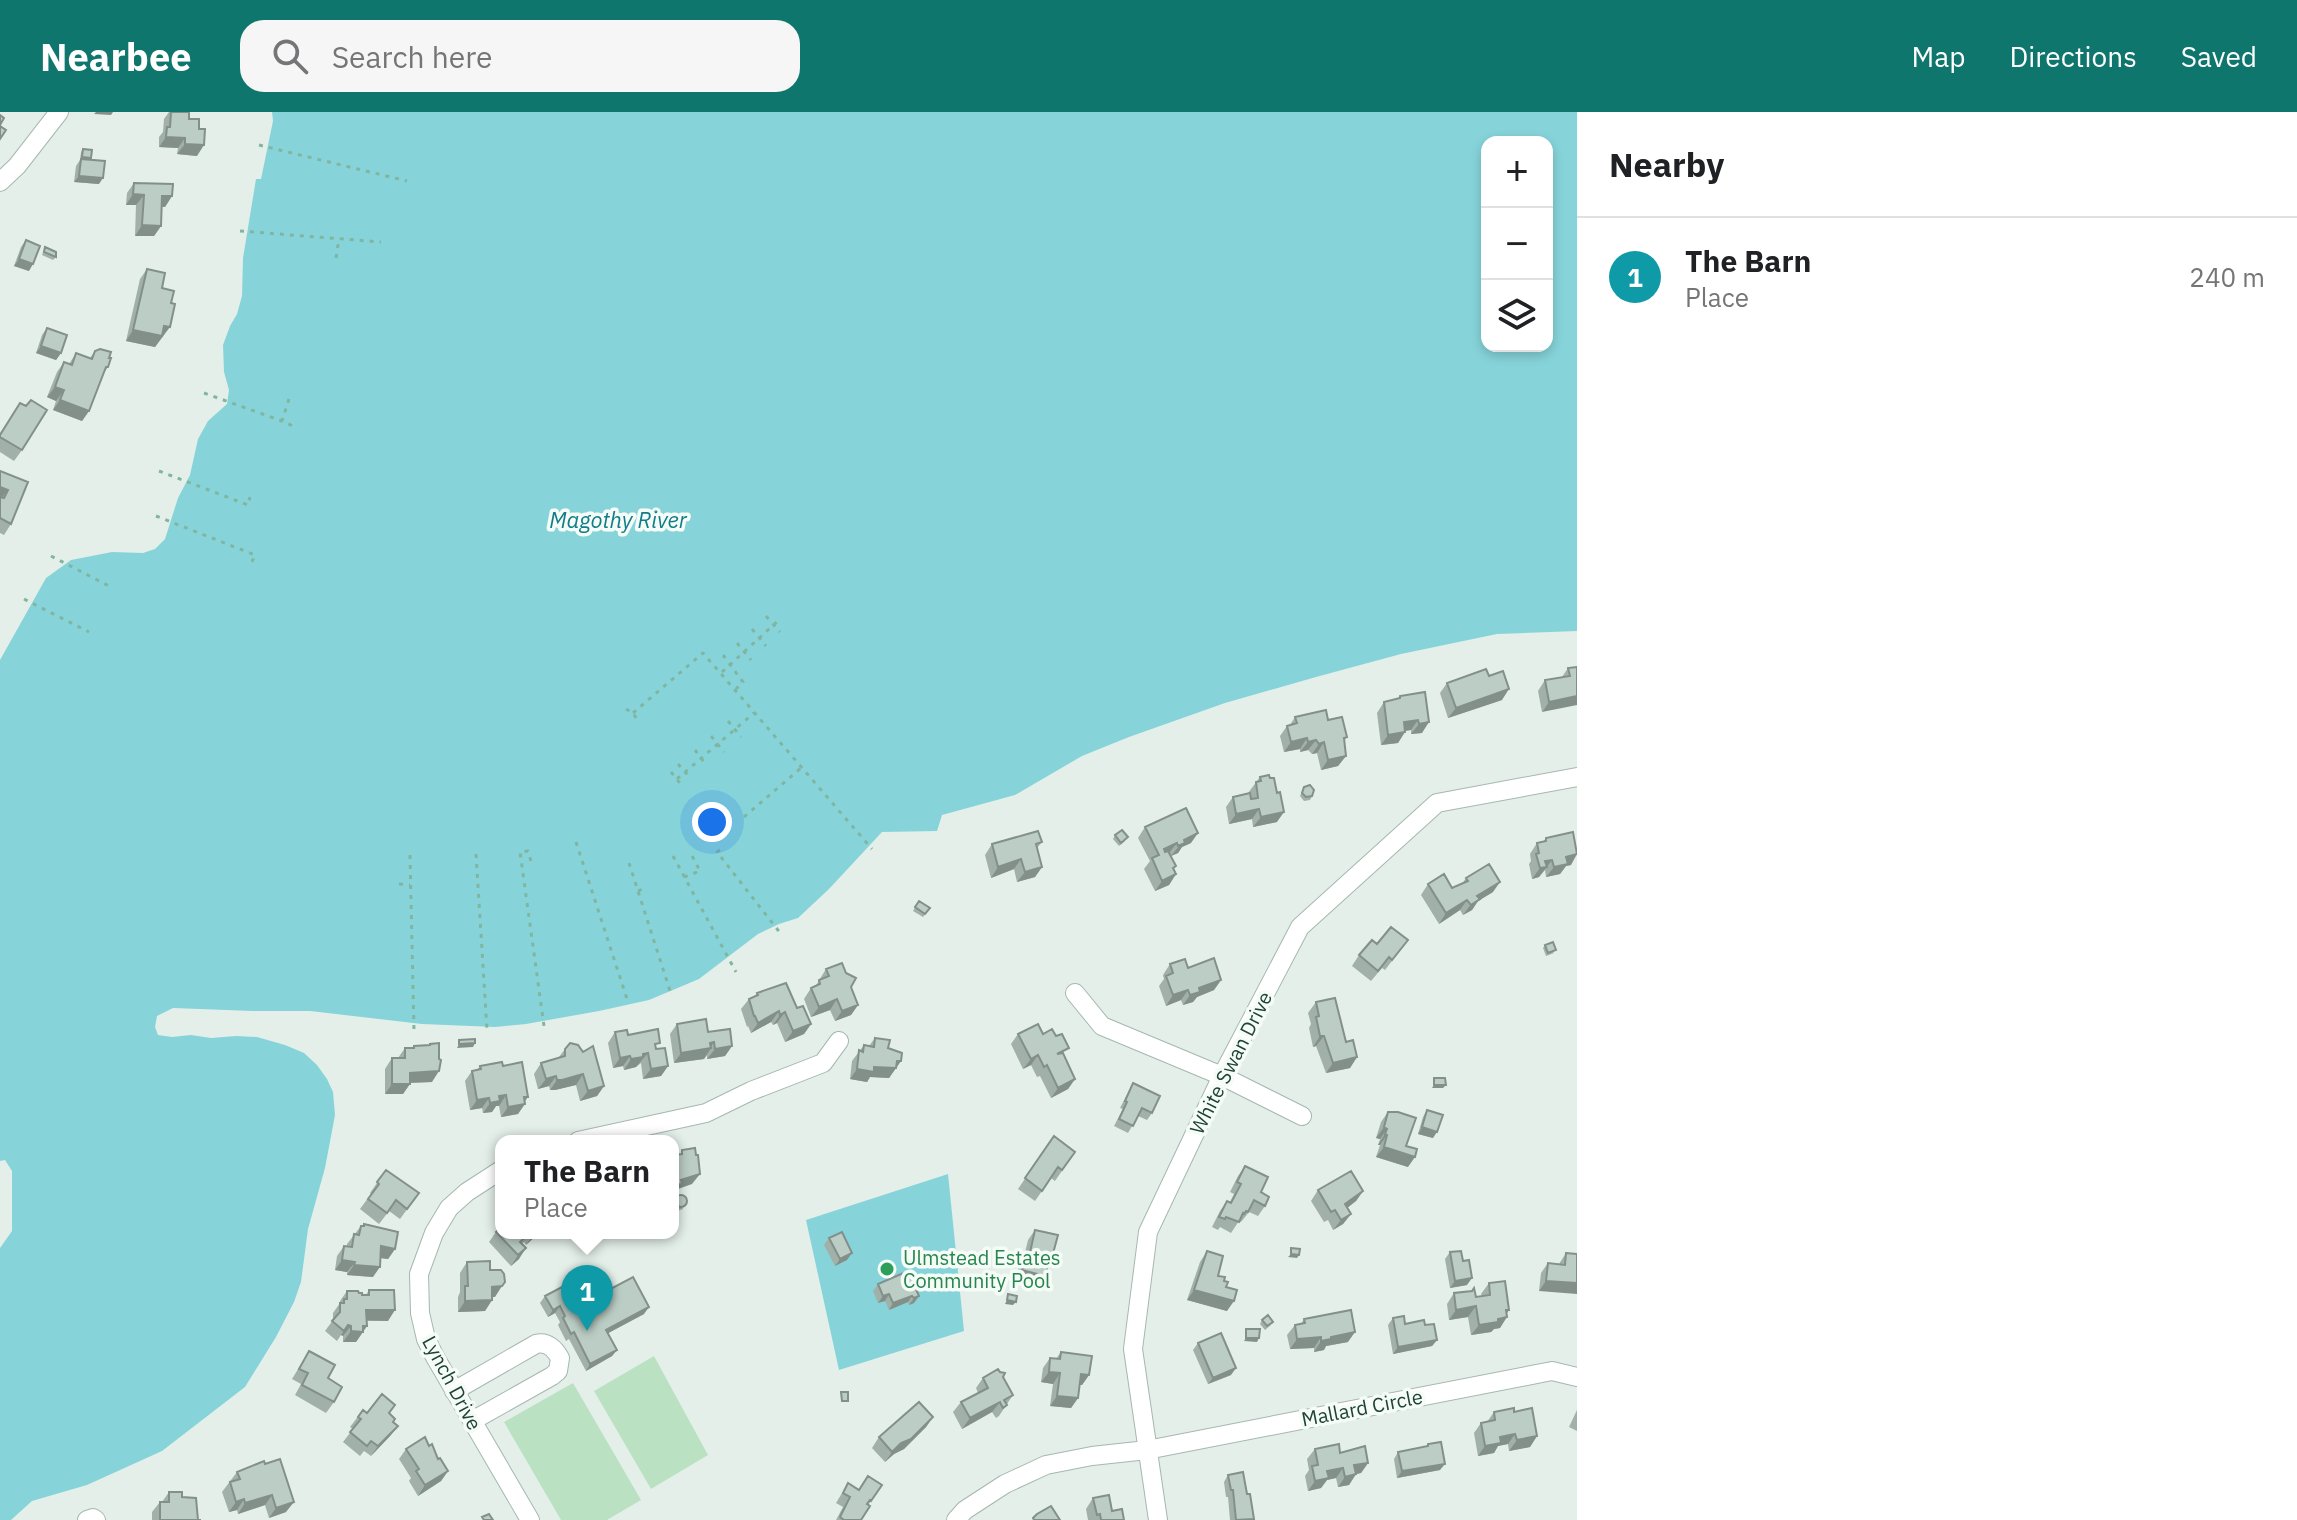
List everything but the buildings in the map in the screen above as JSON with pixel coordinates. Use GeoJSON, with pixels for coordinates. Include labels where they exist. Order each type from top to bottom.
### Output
{"type":"FeatureCollection","features":[{"type":"Feature","properties":{"kind":"street"},"geometry":{"type":"LineString","coordinates":[[0,182],[17,166],[59,112]]}},
{"type":"Feature","properties":{"kind":"street","name":"White Swan Drive"},"geometry":{"type":"LineString","coordinates":[[1158,1520],[1133,1349],[1148,1232],[1222,1076],[1300,927],[1437,803],[1577,777]]}},
{"type":"Feature","properties":{"kind":"street"},"geometry":{"type":"LineString","coordinates":[[1075,993],[1102,1026],[1222,1076],[1302,1116]]}},
{"type":"Feature","properties":{"kind":"street"},"geometry":{"type":"LineString","coordinates":[[605,1135],[706,1113],[751,1091],[823,1063],[839,1041]]}},
{"type":"Feature","properties":{"kind":"street","name":"Lynch Drive"},"geometry":{"type":"LineString","coordinates":[[495,1174],[449,1208],[434,1233],[419,1274],[420,1313],[426,1339],[530,1520]]}},
{"type":"Feature","properties":{"kind":"street"},"geometry":{"type":"LineString","coordinates":[[454,1391],[536,1344],[542,1342],[556,1351],[560,1358],[558,1371],[472,1421]]}},
{"type":"Feature","properties":{"kind":"street","name":"Mallard Circle"},"geometry":{"type":"LineString","coordinates":[[956,1520],[965,1510],[1005,1484],[1046,1465],[1147,1450],[1552,1371],[1577,1377]]}},
{"type":"Feature","properties":{"kind":"street"},"geometry":{"type":"LineString","coordinates":[[87,1520],[96,1520]]}},
{"type":"Feature","properties":{"kind":"path"},"geometry":{"type":"LineString","coordinates":[[259,145],[407,181]]}},
{"type":"Feature","properties":{"kind":"path"},"geometry":{"type":"LineString","coordinates":[[240,231],[381,242]]}},
{"type":"Feature","properties":{"kind":"path"},"geometry":{"type":"LineString","coordinates":[[336,258],[339,239]]}},
{"type":"Feature","properties":{"kind":"path"},"geometry":{"type":"LineString","coordinates":[[204,393],[293,426]]}},
{"type":"Feature","properties":{"kind":"path"},"geometry":{"type":"LineString","coordinates":[[282,421],[289,399]]}},
{"type":"Feature","properties":{"kind":"path"},"geometry":{"type":"LineString","coordinates":[[159,471],[248,505],[250,497]]}},
{"type":"Feature","properties":{"kind":"path"},"geometry":{"type":"LineString","coordinates":[[156,516],[255,555],[250,566]]}},
{"type":"Feature","properties":{"kind":"path"},"geometry":{"type":"LineString","coordinates":[[51,556],[109,586]]}},
{"type":"Feature","properties":{"kind":"path"},"geometry":{"type":"LineString","coordinates":[[24,599],[89,632]]}},
{"type":"Feature","properties":{"kind":"path"},"geometry":{"type":"LineString","coordinates":[[766,616],[780,632]]}},
{"type":"Feature","properties":{"kind":"path"},"geometry":{"type":"LineString","coordinates":[[720,674],[781,618]]}},
{"type":"Feature","properties":{"kind":"path"},"geometry":{"type":"LineString","coordinates":[[752,629],[766,646]]}},
{"type":"Feature","properties":{"kind":"path"},"geometry":{"type":"LineString","coordinates":[[737,643],[751,660]]}},
{"type":"Feature","properties":{"kind":"path"},"geometry":{"type":"LineString","coordinates":[[633,713],[703,653],[872,849]]}},
{"type":"Feature","properties":{"kind":"path"},"geometry":{"type":"LineString","coordinates":[[723,655],[743,682],[734,690]]}},
{"type":"Feature","properties":{"kind":"path"},"geometry":{"type":"LineString","coordinates":[[678,662],[686,668]]}},
{"type":"Feature","properties":{"kind":"path"},"geometry":{"type":"LineString","coordinates":[[626,709],[638,721]]}},
{"type":"Feature","properties":{"kind":"path"},"geometry":{"type":"LineString","coordinates":[[677,779],[754,713]]}},
{"type":"Feature","properties":{"kind":"path"},"geometry":{"type":"LineString","coordinates":[[728,721],[741,737]]}},
{"type":"Feature","properties":{"kind":"path"},"geometry":{"type":"LineString","coordinates":[[711,736],[724,752]]}},
{"type":"Feature","properties":{"kind":"path"},"geometry":{"type":"LineString","coordinates":[[695,750],[707,766]]}},
{"type":"Feature","properties":{"kind":"path"},"geometry":{"type":"LineString","coordinates":[[678,764],[691,779]]}},
{"type":"Feature","properties":{"kind":"path"},"geometry":{"type":"LineString","coordinates":[[744,817],[801,768]]}},
{"type":"Feature","properties":{"kind":"path"},"geometry":{"type":"LineString","coordinates":[[671,772],[683,787]]}},
{"type":"Feature","properties":{"kind":"path"},"geometry":{"type":"LineString","coordinates":[[576,842],[628,1002]]}},
{"type":"Feature","properties":{"kind":"path"},"geometry":{"type":"LineString","coordinates":[[720,850],[717,852],[781,934]]}},
{"type":"Feature","properties":{"kind":"path"},"geometry":{"type":"LineString","coordinates":[[531,861],[528,851],[520,852],[544,1026]]}},
{"type":"Feature","properties":{"kind":"path"},"geometry":{"type":"LineString","coordinates":[[684,877],[700,871],[690,852]]}},
{"type":"Feature","properties":{"kind":"path"},"geometry":{"type":"LineString","coordinates":[[476,854],[487,1030]]}},
{"type":"Feature","properties":{"kind":"path"},"geometry":{"type":"LineString","coordinates":[[410,855],[414,1030]]}},
{"type":"Feature","properties":{"kind":"path"},"geometry":{"type":"LineString","coordinates":[[673,856],[736,972]]}},
{"type":"Feature","properties":{"kind":"path"},"geometry":{"type":"LineString","coordinates":[[629,863],[671,994]]}},
{"type":"Feature","properties":{"kind":"path"},"geometry":{"type":"LineString","coordinates":[[478,882],[487,882]]}},
{"type":"Feature","properties":{"kind":"path"},"geometry":{"type":"LineString","coordinates":[[399,884],[410,885]]}},
{"type":"Feature","properties":{"kind":"path"},"geometry":{"type":"LineString","coordinates":[[638,891],[645,888]]}},
{"type":"Feature","properties":{"kind":"green space"},"geometry":{"type":"Polygon","coordinates":[[[654,1356],[708,1455],[651,1489],[594,1391],[654,1356]]]}},
{"type":"Feature","properties":{"kind":"green space"},"geometry":{"type":"Polygon","coordinates":[[[573,1383],[641,1500],[607,1520],[561,1520],[504,1422],[573,1383]]]}},
{"type":"Feature","properties":{"kind":"water","name":"Magothy River"},"geometry":{"type":"Polygon","coordinates":[[[272,112],[1577,112],[1577,631],[1497,634],[1401,654],[1225,703],[1082,756],[1015,795],[942,815],[937,831],[882,832],[798,918],[758,934],[699,979],[649,1000],[495,1027],[422,1024],[310,1011],[173,1008],[157,1016],[155,1027],[158,1035],[257,1037],[304,1053],[327,1079],[333,1092],[335,1115],[325,1168],[308,1229],[301,1282],[276,1337],[245,1387],[162,1451],[87,1485],[32,1501],[11,1520],[0,1520],[0,1248],[12,1231],[12,1171],[5,1160],[0,1161],[0,660],[46,578],[71,560],[112,552],[143,553],[155,549],[165,539],[178,498],[190,475],[198,439],[208,421],[227,404],[229,390],[224,372],[223,345],[242,296],[243,258],[256,179],[261,179],[273,121],[272,112]]]}},
{"type":"Feature","properties":{"kind":"water","name":"Ulmstead Estates Community Pool"},"geometry":{"type":"Polygon","coordinates":[[[948,1174],[964,1331],[839,1370],[806,1220],[948,1174]]]}},
{"type":"Feature","properties":{"kind":"place","name":"Ulmstead Estates Community Pool"},"geometry":{"type":"Point","coordinates":[887,1269]}},
{"type":"Feature","properties":{"kind":"place","name":"The Barn"},"geometry":{"type":"Point","coordinates":[587,1331]}}]}
